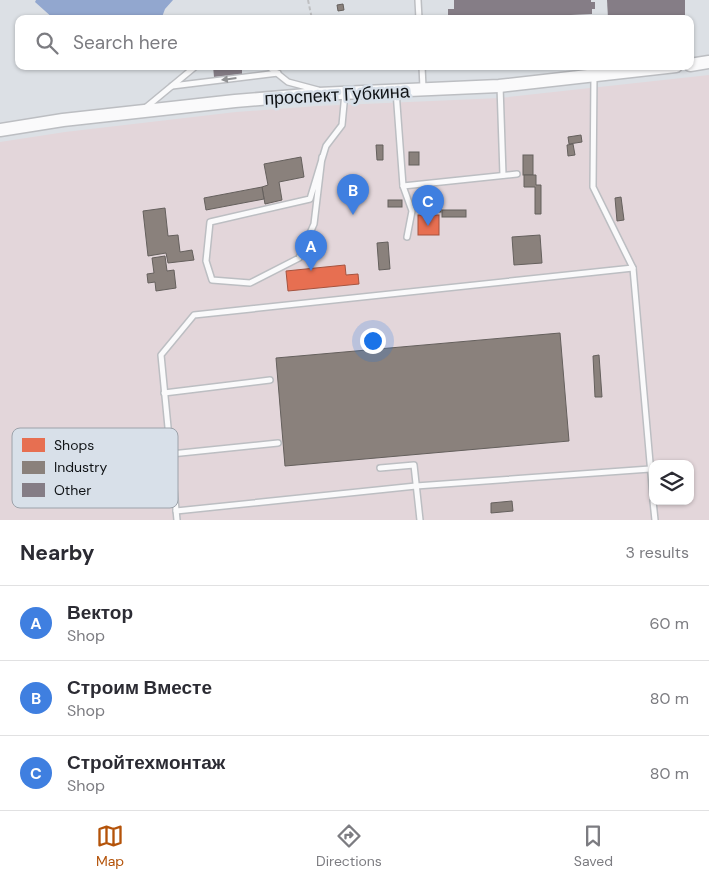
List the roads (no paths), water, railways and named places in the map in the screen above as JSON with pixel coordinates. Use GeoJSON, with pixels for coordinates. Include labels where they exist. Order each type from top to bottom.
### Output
{"type":"FeatureCollection","features":[{"type":"Feature","properties":{"kind":"street"},"geometry":{"type":"LineString","coordinates":[[694,64],[709,62]]}},
{"type":"Feature","properties":{"kind":"street","name":"проспект Губкина"},"geometry":{"type":"LineString","coordinates":[[0,130],[63,120],[235,101],[345,92],[500,86],[643,70]]}},
{"type":"Feature","properties":{"kind":"lane"},"geometry":{"type":"LineString","coordinates":[[418,0],[419,15]]}},
{"type":"Feature","properties":{"kind":"lane"},"geometry":{"type":"LineString","coordinates":[[140,112],[191,70]]}},
{"type":"Feature","properties":{"kind":"lane"},"geometry":{"type":"LineString","coordinates":[[274,70],[288,82],[331,93]]}},
{"type":"Feature","properties":{"kind":"lane"},"geometry":{"type":"LineString","coordinates":[[422,70],[424,90]]}},
{"type":"Feature","properties":{"kind":"lane"},"geometry":{"type":"LineString","coordinates":[[172,86],[278,73]]}},
{"type":"Feature","properties":{"kind":"lane"},"geometry":{"type":"LineString","coordinates":[[594,76],[593,187],[633,268],[649,460]]}},
{"type":"Feature","properties":{"kind":"lane"},"geometry":{"type":"LineString","coordinates":[[500,86],[502,175]]}},
{"type":"Feature","properties":{"kind":"lane"},"geometry":{"type":"LineString","coordinates":[[396,91],[403,186],[412,211],[407,237]]}},
{"type":"Feature","properties":{"kind":"lane"},"geometry":{"type":"LineString","coordinates":[[322,157],[314,224],[300,258],[250,283],[212,280],[206,262],[210,222],[310,199],[322,157],[326,146],[342,125],[345,92]]}},
{"type":"Feature","properties":{"kind":"lane"},"geometry":{"type":"LineString","coordinates":[[403,186],[517,174]]}},
{"type":"Feature","properties":{"kind":"lane"},"geometry":{"type":"LineString","coordinates":[[167,428],[161,355],[194,315],[633,268]]}},
{"type":"Feature","properties":{"kind":"lane"},"geometry":{"type":"LineString","coordinates":[[164,393],[270,380]]}},
{"type":"Feature","properties":{"kind":"lane"},"geometry":{"type":"LineString","coordinates":[[178,453],[278,443]]}},
{"type":"Feature","properties":{"kind":"lane"},"geometry":{"type":"LineString","coordinates":[[380,468],[414,465],[420,520]]}},
{"type":"Feature","properties":{"kind":"lane"},"geometry":{"type":"LineString","coordinates":[[176,511],[416,486],[649,469]]}},
{"type":"Feature","properties":{"kind":"lane"},"geometry":{"type":"LineString","coordinates":[[653,505],[655,520]]}},
{"type":"Feature","properties":{"kind":"lane"},"geometry":{"type":"LineString","coordinates":[[176,508],[177,520]]}},
{"type":"Feature","properties":{"kind":"water"},"geometry":{"type":"Polygon","coordinates":[[[36,0],[173,0],[165,9],[163,15],[50,15],[35,2],[36,0]]]}},
{"type":"Feature","properties":{"kind":"place","name":"Строим Вместе"},"geometry":{"type":"Point","coordinates":[353,215]}},
{"type":"Feature","properties":{"kind":"place","name":"Стройтехмонтаж"},"geometry":{"type":"Point","coordinates":[428,226]}},
{"type":"Feature","properties":{"kind":"place","name":"Вектор"},"geometry":{"type":"Point","coordinates":[311,271]}}]}
